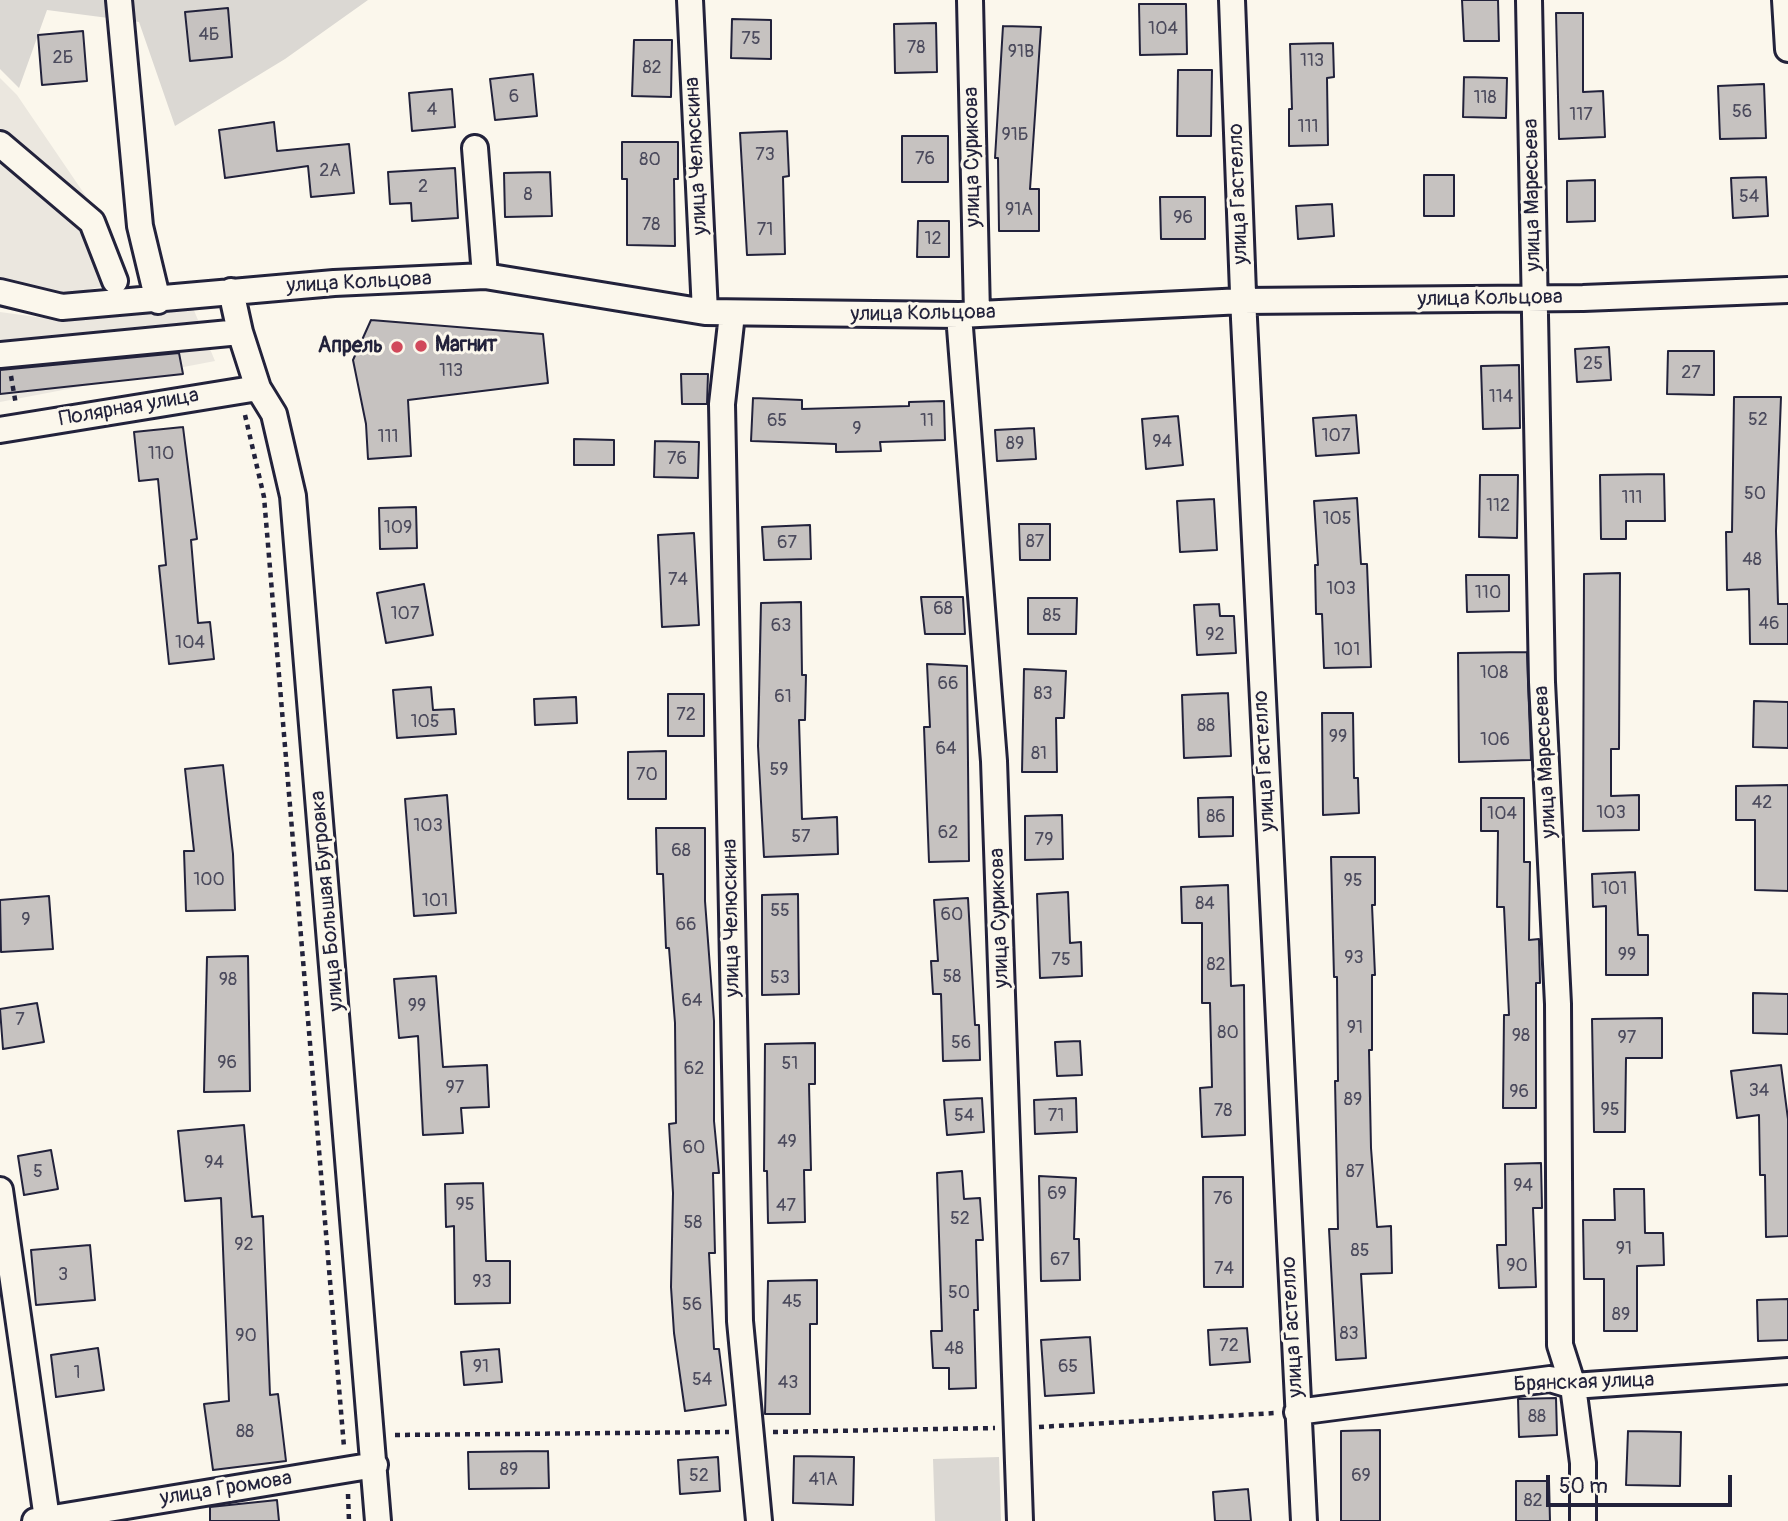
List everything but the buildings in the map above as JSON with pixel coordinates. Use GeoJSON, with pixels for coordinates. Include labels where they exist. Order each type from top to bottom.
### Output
{"type":"FeatureCollection","features":[{"type":"Feature","properties":{"kind":"street"},"geometry":{"type":"LineString","coordinates":[[119,0],[140,226],[158,301]]}},
{"type":"Feature","properties":{"kind":"street","name":"улица Челюскина"},"geometry":{"type":"LineString","coordinates":[[690,0],[705,312]]}},
{"type":"Feature","properties":{"kind":"street","name":"улица Сурикова"},"geometry":{"type":"LineString","coordinates":[[970,0],[968,315],[994,761],[1020,1521]]}},
{"type":"Feature","properties":{"kind":"street","name":"улица Гастелло"},"geometry":{"type":"LineString","coordinates":[[1232,0],[1243,301],[1304,1521]]}},
{"type":"Feature","properties":{"kind":"street","name":"улица Маресьева"},"geometry":{"type":"LineString","coordinates":[[1529,0],[1542,682],[1558,1004],[1560,1345],[1573,1386],[1583,1463],[1583,1521]]}},
{"type":"Feature","properties":{"kind":"street"},"geometry":{"type":"LineString","coordinates":[[1785,0],[1788,49]]}},
{"type":"Feature","properties":{"kind":"street"},"geometry":{"type":"LineString","coordinates":[[0,144],[92,222],[115,281]]}},
{"type":"Feature","properties":{"kind":"street"},"geometry":{"type":"LineString","coordinates":[[475,148],[485,276]]}},
{"type":"Feature","properties":{"kind":"street","name":"улица Кольцова"},"geometry":{"type":"LineString","coordinates":[[0,292],[62,307],[158,301],[231,291],[485,276],[705,312],[968,315],[1243,301],[1535,299],[1788,290]]}},
{"type":"Feature","properties":{"kind":"street","name":"улица Большая Бугровка"},"geometry":{"type":"LineString","coordinates":[[231,291],[240,332],[258,387],[274,414],[293,496],[373,1435],[378,1521]]}},
{"type":"Feature","properties":{"kind":"street","name":"улица Челюскина"},"geometry":{"type":"LineString","coordinates":[[732,314],[722,404],[740,1321],[753,1432],[759,1521]]}},
{"type":"Feature","properties":{"kind":"street"},"geometry":{"type":"LineString","coordinates":[[4,355],[240,332]]}},
{"type":"Feature","properties":{"kind":"street","name":"Полярная улица"},"geometry":{"type":"LineString","coordinates":[[10,429],[258,387]]}},
{"type":"Feature","properties":{"kind":"street"},"geometry":{"type":"LineString","coordinates":[[0,1190],[41,1520]]}},
{"type":"Feature","properties":{"kind":"street","name":"Брянская улица"},"geometry":{"type":"LineString","coordinates":[[1297,1412],[1550,1379],[1573,1386],[1788,1371]]}},
{"type":"Feature","properties":{"kind":"street","name":"улица Громова"},"geometry":{"type":"LineString","coordinates":[[41,1520],[375,1465]]}},
{"type":"Feature","properties":{"kind":"path"},"geometry":{"type":"LineString","coordinates":[[4,355],[10,429]]}},
{"type":"Feature","properties":{"kind":"path"},"geometry":{"type":"LineString","coordinates":[[233,390],[244,414],[264,497],[349,1521]]}},
{"type":"Feature","properties":{"kind":"path"},"geometry":{"type":"LineString","coordinates":[[373,1435],[1018,1428],[1297,1412]]}},
{"type":"Feature","properties":{"kind":"shaded area"},"geometry":{"type":"Polygon","coordinates":[[[0,0],[368,0],[285,59],[175,126],[139,22],[47,10],[19,88],[0,69],[0,0]]]}},
{"type":"Feature","properties":{"kind":"shaded area"},"geometry":{"type":"Polygon","coordinates":[[[0,78],[17,95],[115,239],[108,285],[67,295],[0,282],[0,78]]]}},
{"type":"Feature","properties":{"kind":"shaded area"},"geometry":{"type":"Polygon","coordinates":[[[193,308],[215,361],[0,402],[0,312],[58,320],[193,308]]]}},
{"type":"Feature","properties":{"kind":"shaded area"},"geometry":{"type":"Polygon","coordinates":[[[999,1457],[1001,1521],[935,1521],[933,1459],[999,1457]]]}},
{"type":"Feature","properties":{"kind":"place","name":"Магнит"},"geometry":{"type":"Point","coordinates":[421,346]}},
{"type":"Feature","properties":{"kind":"place","name":"Апрель"},"geometry":{"type":"Point","coordinates":[397,347]}}]}
